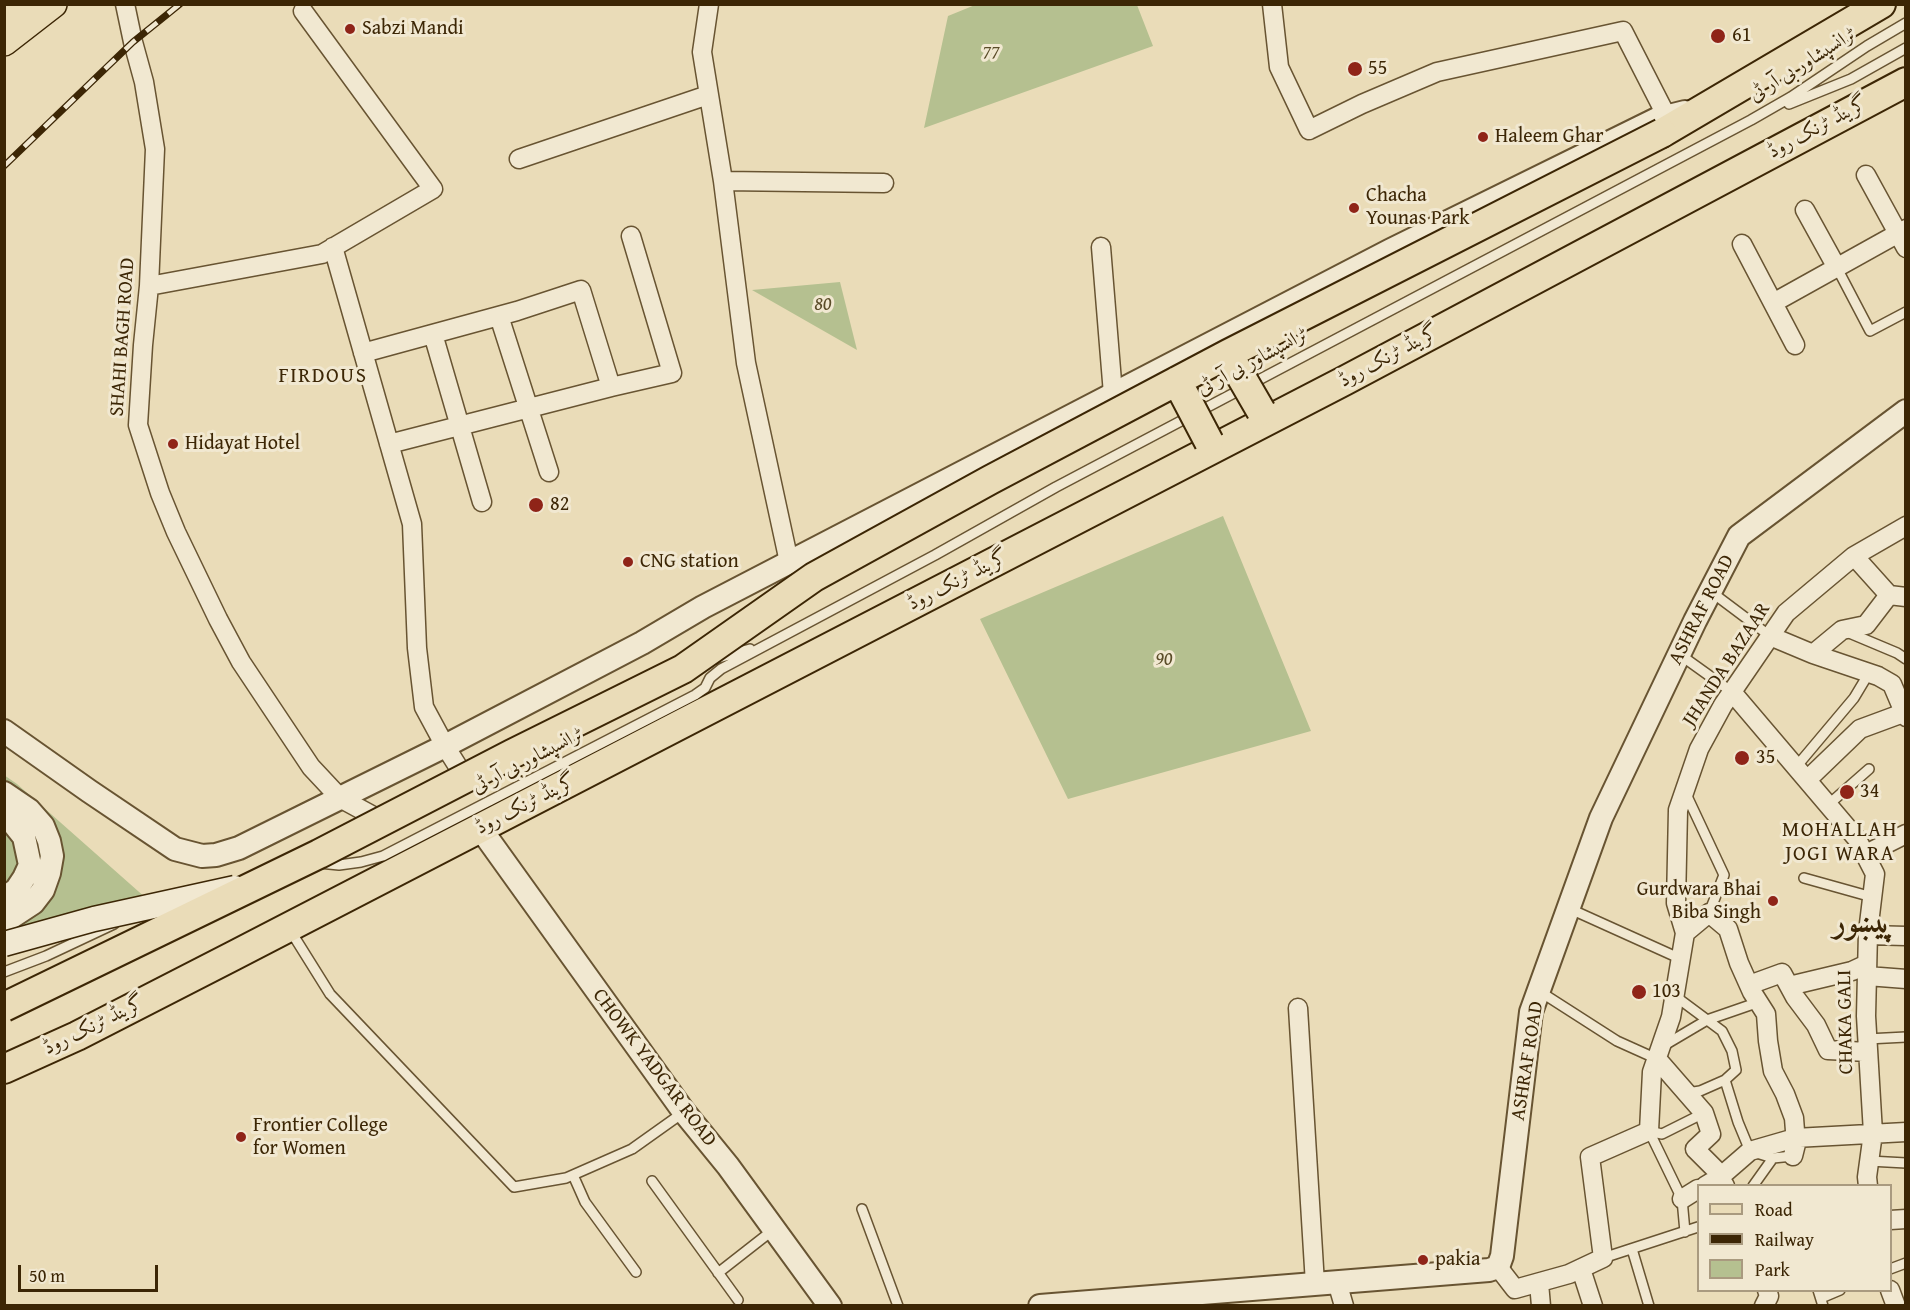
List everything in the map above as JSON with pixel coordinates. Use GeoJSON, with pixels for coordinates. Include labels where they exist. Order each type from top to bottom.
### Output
{"type":"FeatureCollection","features":[{"type":"Feature","properties":{"kind":"highway"},"geometry":{"type":"LineString","coordinates":[[4,1007],[257,876],[683,669],[814,577],[990,480],[1228,354],[1664,125],[1696,113],[1881,4]]}},
{"type":"Feature","properties":{"kind":"highway","name":"گرینڈ ٹرنک روڈ"},"geometry":{"type":"LineString","coordinates":[[4,1069],[77,1036],[288,928],[1264,416],[1536,280],[1905,81]]}},
{"type":"Feature","properties":{"kind":"highway"},"geometry":{"type":"LineString","coordinates":[[1228,354],[1264,416]]}},
{"type":"Feature","properties":{"kind":"highway"},"geometry":{"type":"LineString","coordinates":[[1177,381],[1211,445]]}},
{"type":"Feature","properties":{"kind":"main road"},"geometry":{"type":"LineString","coordinates":[[4,14],[18,4]]}},
{"type":"Feature","properties":{"kind":"main road"},"geometry":{"type":"LineString","coordinates":[[4,42],[53,4]]}},
{"type":"Feature","properties":{"kind":"main road"},"geometry":{"type":"LineString","coordinates":[[4,944],[257,876]]}},
{"type":"Feature","properties":{"kind":"street","name":"SHAHI BAGH ROAD"},"geometry":{"type":"LineString","coordinates":[[124,4],[144,82],[155,149],[149,286],[138,424],[160,493],[190,561],[241,662],[311,767],[340,798],[375,817]]}},
{"type":"Feature","properties":{"kind":"street"},"geometry":{"type":"LineString","coordinates":[[710,4],[702,52],[708,95],[723,181],[746,363],[789,562]]}},
{"type":"Feature","properties":{"kind":"street"},"geometry":{"type":"LineString","coordinates":[[1272,4],[1279,67],[1309,130],[1362,104],[1437,72],[1623,31],[1664,125]]}},
{"type":"Feature","properties":{"kind":"street"},"geometry":{"type":"LineString","coordinates":[[149,286],[322,254],[433,189],[303,11]]}},
{"type":"Feature","properties":{"kind":"street"},"geometry":{"type":"LineString","coordinates":[[519,159],[708,95]]}},
{"type":"Feature","properties":{"kind":"street"},"geometry":{"type":"LineString","coordinates":[[4,731],[174,849],[202,856],[216,855],[239,848],[445,746],[632,648],[703,607],[1391,250],[1657,119],[1664,125]]}},
{"type":"Feature","properties":{"kind":"street"},"geometry":{"type":"LineString","coordinates":[[1773,303],[1837,268],[1903,237],[1866,176]]}},
{"type":"Feature","properties":{"kind":"street"},"geometry":{"type":"LineString","coordinates":[[723,181],[885,183]]}},
{"type":"Feature","properties":{"kind":"street"},"geometry":{"type":"LineString","coordinates":[[1805,210],[1837,268]]}},
{"type":"Feature","properties":{"kind":"street"},"geometry":{"type":"LineString","coordinates":[[389,444],[672,373],[631,236]]}},
{"type":"Feature","properties":{"kind":"street"},"geometry":{"type":"LineString","coordinates":[[1742,244],[1795,345]]}},
{"type":"Feature","properties":{"kind":"street"},"geometry":{"type":"LineString","coordinates":[[333,247],[412,524],[417,648],[424,707],[462,773]]}},
{"type":"Feature","properties":{"kind":"street"},"geometry":{"type":"LineString","coordinates":[[1101,247],[1113,394]]}},
{"type":"Feature","properties":{"kind":"street"},"geometry":{"type":"LineString","coordinates":[[363,353],[499,316],[581,290],[611,387]]}},
{"type":"Feature","properties":{"kind":"street"},"geometry":{"type":"LineString","coordinates":[[499,316],[549,472]]}},
{"type":"Feature","properties":{"kind":"street"},"geometry":{"type":"LineString","coordinates":[[433,334],[482,501]]}},
{"type":"Feature","properties":{"kind":"street","name":"ASHRAF ROAD"},"geometry":{"type":"LineString","coordinates":[[1498,1267],[1502,1256],[1531,1012],[1601,818],[1679,654],[1739,536],[1905,411]]}},
{"type":"Feature","properties":{"kind":"street","name":"JHANDA BAZAAR"},"geometry":{"type":"LineString","coordinates":[[1649,1131],[1652,1072],[1671,1017],[1685,933],[1676,903],[1678,810],[1699,749],[1732,692],[1786,613],[1854,556],[1905,526]]}},
{"type":"Feature","properties":{"kind":"street"},"geometry":{"type":"LineString","coordinates":[[1813,654],[1842,630],[1866,625],[1897,596],[1854,556]]}},
{"type":"Feature","properties":{"kind":"street"},"geometry":{"type":"LineString","coordinates":[[1770,636],[1813,654],[1869,673],[1892,684],[1905,714],[1860,729],[1801,774]]}},
{"type":"Feature","properties":{"kind":"street","name":"CHAKA GALI"},"geometry":{"type":"LineString","coordinates":[[1732,692],[1857,839],[1875,874],[1868,935],[1867,970],[1867,1045],[1873,1133],[1868,1184]]}},
{"type":"Feature","properties":{"kind":"street"},"geometry":{"type":"LineString","coordinates":[[4,793],[29,810],[43,826],[50,841],[52,856],[50,873],[43,890],[33,903],[4,922]]}},
{"type":"Feature","properties":{"kind":"street"},"geometry":{"type":"LineString","coordinates":[[4,815],[24,837],[30,865],[16,890],[4,898]]}},
{"type":"Feature","properties":{"kind":"street","name":"CHOWK YADGAR ROAD"},"geometry":{"type":"LineString","coordinates":[[480,828],[684,1112],[728,1166],[830,1305]]}},
{"type":"Feature","properties":{"kind":"street"},"geometry":{"type":"LineString","coordinates":[[1866,854],[1905,834]]}},
{"type":"Feature","properties":{"kind":"street"},"geometry":{"type":"LineString","coordinates":[[1685,933],[1709,913],[1728,929],[1739,963],[1766,1014],[1773,1071],[1794,1118],[1794,1147]]}},
{"type":"Feature","properties":{"kind":"street"},"geometry":{"type":"LineString","coordinates":[[1868,935],[1905,936]]}},
{"type":"Feature","properties":{"kind":"street"},"geometry":{"type":"LineString","coordinates":[[1789,986],[1852,971],[1867,970],[1905,979]]}},
{"type":"Feature","properties":{"kind":"street"},"geometry":{"type":"LineString","coordinates":[[1749,985],[1782,974],[1795,998],[1816,1025],[1828,1050],[1867,1045]]}},
{"type":"Feature","properties":{"kind":"street"},"geometry":{"type":"LineString","coordinates":[[1298,1008],[1326,1283],[1344,1305]]}},
{"type":"Feature","properties":{"kind":"street"},"geometry":{"type":"LineString","coordinates":[[1658,1053],[1704,1113],[1711,1134],[1695,1149],[1715,1169],[1717,1183]]}},
{"type":"Feature","properties":{"kind":"street"},"geometry":{"type":"LineString","coordinates":[[1040,1305],[1228,1294],[1326,1283],[1489,1270],[1498,1267],[1515,1289],[1539,1283],[1569,1274],[1603,1258],[1590,1157],[1649,1131]]}},
{"type":"Feature","properties":{"kind":"street"},"geometry":{"type":"LineString","coordinates":[[1717,1183],[1750,1151],[1794,1147],[1840,1137],[1905,1132]]}},
{"type":"Feature","properties":{"kind":"street"},"geometry":{"type":"LineString","coordinates":[[1682,1199],[1697,1190]]}},
{"type":"Feature","properties":{"kind":"street"},"geometry":{"type":"LineString","coordinates":[[1581,1269],[1593,1305]]}},
{"type":"Feature","properties":{"kind":"street"},"geometry":{"type":"LineString","coordinates":[[1539,1283],[1540,1305]]}},
{"type":"Feature","properties":{"kind":"lane","name":"ٹرانسپشاور بی آر ٹی"},"geometry":{"type":"LineString","coordinates":[[4,972],[46,956],[155,906],[308,862],[339,865],[383,856],[695,695],[705,688],[710,678],[721,669],[935,555],[1056,487],[1751,120],[1791,97],[1905,23]]}},
{"type":"Feature","properties":{"kind":"lane","name":"ٹرانسپشاور بی آر ٹی"},"geometry":{"type":"LineString","coordinates":[[1751,120],[1851,79],[1905,48]]}},
{"type":"Feature","properties":{"kind":"lane"},"geometry":{"type":"LineString","coordinates":[[1837,268],[1870,331],[1905,312]]}},
{"type":"Feature","properties":{"kind":"lane"},"geometry":{"type":"LineString","coordinates":[[1710,591],[1770,636]]}},
{"type":"Feature","properties":{"kind":"lane"},"geometry":{"type":"LineString","coordinates":[[1842,630],[1897,653],[1905,659]]}},
{"type":"Feature","properties":{"kind":"lane","name":"ٹرانسپشاور بی آر ٹی"},"geometry":{"type":"LineString","coordinates":[[257,876],[668,669],[705,662],[775,640]]}},
{"type":"Feature","properties":{"kind":"lane"},"geometry":{"type":"LineString","coordinates":[[1679,654],[1732,692]]}},
{"type":"Feature","properties":{"kind":"lane"},"geometry":{"type":"LineString","coordinates":[[1801,774],[1869,673]]}},
{"type":"Feature","properties":{"kind":"lane"},"geometry":{"type":"LineString","coordinates":[[1828,805],[1869,769]]}},
{"type":"Feature","properties":{"kind":"lane"},"geometry":{"type":"LineString","coordinates":[[1684,791],[1724,874],[1709,913]]}},
{"type":"Feature","properties":{"kind":"lane"},"geometry":{"type":"LineString","coordinates":[[1804,878],[1872,897]]}},
{"type":"Feature","properties":{"kind":"lane"},"geometry":{"type":"LineString","coordinates":[[1568,908],[1681,959]]}},
{"type":"Feature","properties":{"kind":"lane"},"geometry":{"type":"LineString","coordinates":[[288,928],[330,994],[514,1187],[573,1175],[632,1149],[684,1112]]}},
{"type":"Feature","properties":{"kind":"lane"},"geometry":{"type":"LineString","coordinates":[[1539,991],[1617,1041],[1658,1053],[1707,1020],[1758,1002]]}},
{"type":"Feature","properties":{"kind":"lane"},"geometry":{"type":"LineString","coordinates":[[1675,996],[1722,1031],[1732,1051],[1736,1070],[1725,1080],[1700,1091],[1687,1093]]}},
{"type":"Feature","properties":{"kind":"lane"},"geometry":{"type":"LineString","coordinates":[[1867,1045],[1905,1036]]}},
{"type":"Feature","properties":{"kind":"lane"},"geometry":{"type":"LineString","coordinates":[[1725,1080],[1750,1151],[1773,1158]]}},
{"type":"Feature","properties":{"kind":"lane"},"geometry":{"type":"LineString","coordinates":[[1649,1131],[1662,1134],[1704,1113]]}},
{"type":"Feature","properties":{"kind":"lane"},"geometry":{"type":"LineString","coordinates":[[1649,1131],[1682,1199],[1685,1232]]}},
{"type":"Feature","properties":{"kind":"lane"},"geometry":{"type":"LineString","coordinates":[[1754,1184],[1773,1158],[1794,1147]]}},
{"type":"Feature","properties":{"kind":"lane"},"geometry":{"type":"LineString","coordinates":[[1869,1161],[1905,1163]]}},
{"type":"Feature","properties":{"kind":"lane"},"geometry":{"type":"LineString","coordinates":[[573,1175],[585,1202],[636,1272]]}},
{"type":"Feature","properties":{"kind":"lane"},"geometry":{"type":"LineString","coordinates":[[652,1181],[738,1300]]}},
{"type":"Feature","properties":{"kind":"lane"},"geometry":{"type":"LineString","coordinates":[[862,1209],[898,1305]]}},
{"type":"Feature","properties":{"kind":"lane"},"geometry":{"type":"LineString","coordinates":[[1603,1258],[1697,1227]]}},
{"type":"Feature","properties":{"kind":"lane"},"geometry":{"type":"LineString","coordinates":[[718,1273],[774,1229]]}},
{"type":"Feature","properties":{"kind":"lane"},"geometry":{"type":"LineString","coordinates":[[1632,1249],[1649,1305]]}},
{"type":"Feature","properties":{"kind":"lane"},"geometry":{"type":"LineString","coordinates":[[1821,1298],[1835,1292]]}},
{"type":"Feature","properties":{"kind":"green space","name":"77"},"geometry":{"type":"Polygon","coordinates":[[[975,5],[1137,5],[1153,46],[924,128],[948,16],[975,5]]]}},
{"type":"Feature","properties":{"kind":"green space","name":"80"},"geometry":{"type":"Polygon","coordinates":[[[840,282],[857,350],[752,290],[840,282]]]}},
{"type":"Feature","properties":{"kind":"green space","name":"90"},"geometry":{"type":"Polygon","coordinates":[[[1223,516],[1311,731],[1068,799],[980,619],[1223,516]]]}},
{"type":"Feature","properties":{"kind":"green space"},"geometry":{"type":"Polygon","coordinates":[[[4,775],[17,784],[147,899],[5,946],[4,775]]]}},
{"type":"Feature","properties":{"kind":"railway"},"geometry":{"type":"LineString","coordinates":[[4,166],[133,42],[180,4]]}},
{"type":"Feature","properties":{"kind":"place","name":"Sabzi Mandi"},"geometry":{"type":"Point","coordinates":[350,29]}},
{"type":"Feature","properties":{"kind":"place","name":"61"},"geometry":{"type":"Point","coordinates":[1718,36]}},
{"type":"Feature","properties":{"kind":"place","name":"55"},"geometry":{"type":"Point","coordinates":[1355,69]}},
{"type":"Feature","properties":{"kind":"place","name":"Haleem Ghar"},"geometry":{"type":"Point","coordinates":[1483,137]}},
{"type":"Feature","properties":{"kind":"place","name":"Chacha Younas Park"},"geometry":{"type":"Point","coordinates":[1354,208]}},
{"type":"Feature","properties":{"kind":"place","name":"Hidayat Hotel"},"geometry":{"type":"Point","coordinates":[173,444]}},
{"type":"Feature","properties":{"kind":"place","name":"82"},"geometry":{"type":"Point","coordinates":[536,505]}},
{"type":"Feature","properties":{"kind":"place","name":"CNG station"},"geometry":{"type":"Point","coordinates":[628,562]}},
{"type":"Feature","properties":{"kind":"place","name":"35"},"geometry":{"type":"Point","coordinates":[1742,758]}},
{"type":"Feature","properties":{"kind":"place","name":"34"},"geometry":{"type":"Point","coordinates":[1847,792]}},
{"type":"Feature","properties":{"kind":"place","name":"Gurdwara Bhai Biba Singh"},"geometry":{"type":"Point","coordinates":[1773,901]}},
{"type":"Feature","properties":{"kind":"place","name":"103"},"geometry":{"type":"Point","coordinates":[1639,992]}},
{"type":"Feature","properties":{"kind":"place","name":"Frontier College for Women"},"geometry":{"type":"Point","coordinates":[241,1137]}},
{"type":"Feature","properties":{"kind":"place","name":"pakia"},"geometry":{"type":"Point","coordinates":[1423,1260]}},
{"type":"Feature","properties":{"kind":"district","name":"FIRDOUS"},"geometry":{"type":"Point","coordinates":[323,377]}},
{"type":"Feature","properties":{"kind":"district","name":"MOHALLAH JOGI WARA"},"geometry":{"type":"Point","coordinates":[1840,843]}},
{"type":"Feature","properties":{"kind":"district","name":"پيښور"},"geometry":{"type":"Point","coordinates":[1863,924]}}]}
